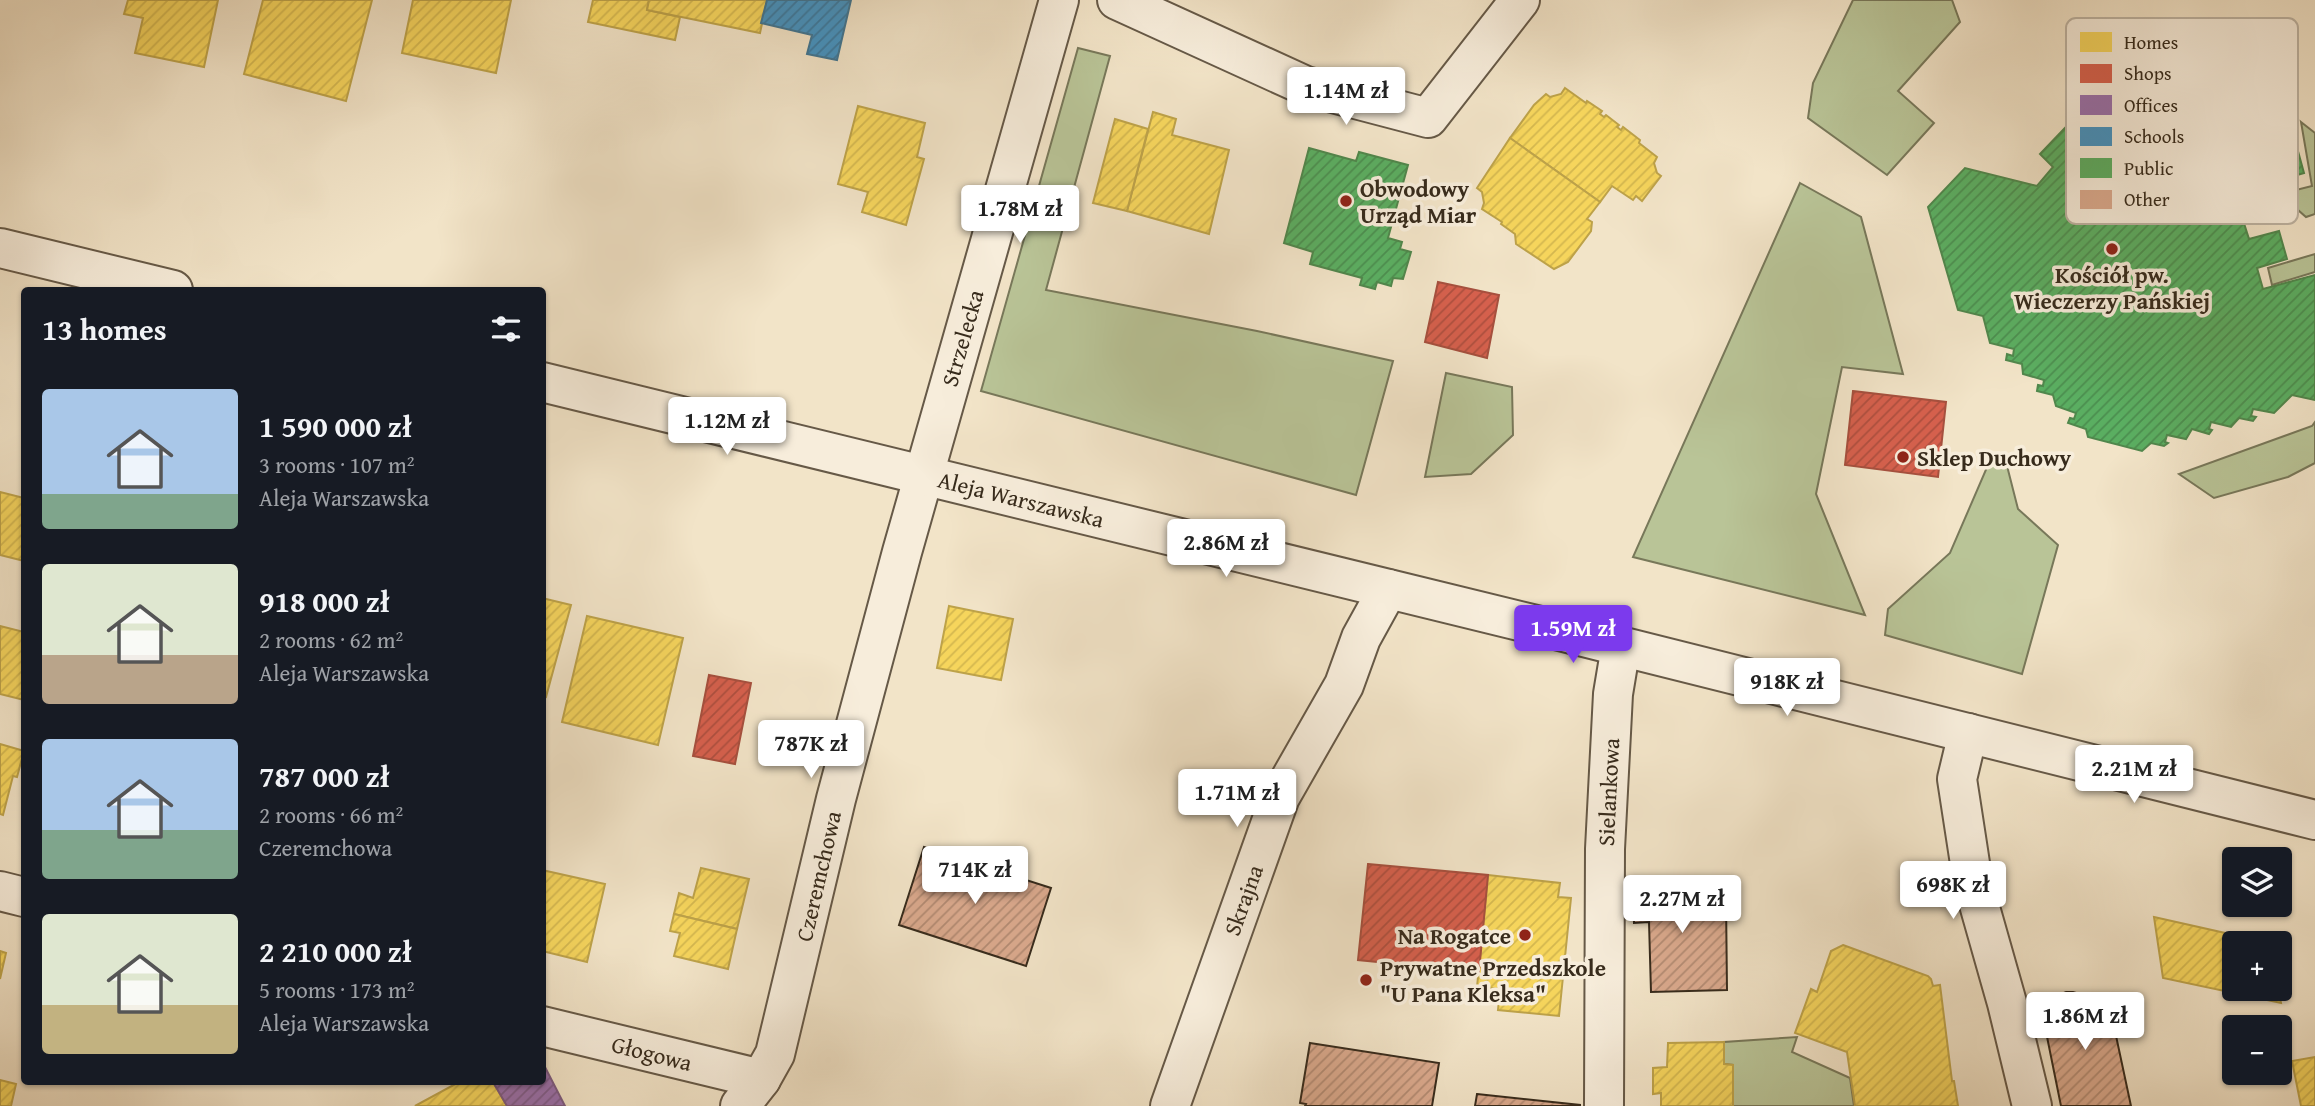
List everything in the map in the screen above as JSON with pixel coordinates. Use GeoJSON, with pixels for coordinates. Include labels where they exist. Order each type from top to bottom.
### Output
{"type":"FeatureCollection","features":[{"type":"Feature","properties":{"kind":"street","name":"Strzelecka"},"geometry":{"type":"LineString","coordinates":[[926,475],[1059,0]]}},
{"type":"Feature","properties":{"kind":"street"},"geometry":{"type":"LineString","coordinates":[[1117,0],[1306,86],[1428,118],[1520,0]]}},
{"type":"Feature","properties":{"kind":"street"},"geometry":{"type":"LineString","coordinates":[[0,248],[161,287]]}},
{"type":"Feature","properties":{"kind":"street","name":"Aleja Warszawska"},"geometry":{"type":"LineString","coordinates":[[546,383],[1621,646],[2315,820]]}},
{"type":"Feature","properties":{"kind":"street","name":"Czeremchowa"},"geometry":{"type":"LineString","coordinates":[[750,1092],[775,1054],[836,799],[902,552],[926,475]]}},
{"type":"Feature","properties":{"kind":"street","name":"Skrajna"},"geometry":{"type":"LineString","coordinates":[[1170,1106],[1280,797],[1344,685],[1361,638],[1388,589]]}},
{"type":"Feature","properties":{"kind":"street","name":"Sielankowa"},"geometry":{"type":"LineString","coordinates":[[1604,1106],[1605,849],[1613,694],[1621,646]]}},
{"type":"Feature","properties":{"kind":"street"},"geometry":{"type":"LineString","coordinates":[[1968,733],[1957,779],[1973,883],[2007,1003],[2032,1106]]}},
{"type":"Feature","properties":{"kind":"street"},"geometry":{"type":"LineString","coordinates":[[0,891],[21,896]]}},
{"type":"Feature","properties":{"kind":"street","name":"Głogowa"},"geometry":{"type":"LineString","coordinates":[[546,1027],[750,1092]]}},
{"type":"Feature","properties":{"kind":"green space"},"geometry":{"type":"Polygon","coordinates":[[[1853,0],[1952,0],[1960,22],[1898,91],[1934,123],[1887,175],[1808,118],[1813,83],[1853,0]]]}},
{"type":"Feature","properties":{"kind":"green space"},"geometry":{"type":"Polygon","coordinates":[[[1078,48],[1110,56],[1046,290],[1257,331],[1393,361],[1356,495],[981,391],[1078,48]]]}},
{"type":"Feature","properties":{"kind":"green space"},"geometry":{"type":"Polygon","coordinates":[[[2301,122],[2315,133],[2315,214],[2306,217],[2298,210],[2298,190],[2312,186],[2301,122]]]}},
{"type":"Feature","properties":{"kind":"green space"},"geometry":{"type":"Polygon","coordinates":[[[1800,183],[1861,217],[1903,374],[1842,367],[1816,494],[1865,615],[1633,557],[1800,183]]]}},
{"type":"Feature","properties":{"kind":"green space"},"geometry":{"type":"Polygon","coordinates":[[[2315,254],[2315,272],[2272,285],[2268,268],[2315,254]]]}},
{"type":"Feature","properties":{"kind":"green space"},"geometry":{"type":"Polygon","coordinates":[[[1446,373],[1512,387],[1513,435],[1471,474],[1425,477],[1446,373]]]}},
{"type":"Feature","properties":{"kind":"green space"},"geometry":{"type":"Polygon","coordinates":[[[2315,422],[2315,463],[2288,477],[2214,498],[2179,474],[2312,426],[2315,422]]]}},
{"type":"Feature","properties":{"kind":"green space"},"geometry":{"type":"Polygon","coordinates":[[[1991,458],[2005,458],[2018,509],[2058,545],[2022,674],[1885,635],[1888,609],[1950,553],[1991,458]]]}},
{"type":"Feature","properties":{"kind":"green space"},"geometry":{"type":"Polygon","coordinates":[[[1797,1037],[1792,1052],[1850,1078],[1854,1106],[1733,1106],[1733,1065],[1724,1064],[1724,1042],[1797,1037]]]}},
{"type":"Feature","properties":{"kind":"building: Homes"},"geometry":{"type":"Polygon","coordinates":[[[128,0],[218,0],[204,67],[135,53],[143,18],[124,14],[128,0]]]}},
{"type":"Feature","properties":{"kind":"building: Homes"},"geometry":{"type":"Polygon","coordinates":[[[263,0],[372,0],[346,101],[244,74],[263,0]]]}},
{"type":"Feature","properties":{"kind":"building: Homes"},"geometry":{"type":"Polygon","coordinates":[[[413,0],[511,0],[496,73],[402,53],[413,0]]]}},
{"type":"Feature","properties":{"kind":"building: Homes"},"geometry":{"type":"Polygon","coordinates":[[[593,0],[649,0],[647,10],[680,17],[675,40],[588,22],[593,0]]]}},
{"type":"Feature","properties":{"kind":"building: Homes"},"geometry":{"type":"Polygon","coordinates":[[[649,0],[767,0],[760,33],[647,10],[649,0]]]}},
{"type":"Feature","properties":{"kind":"building: Homes"},"geometry":{"type":"Polygon","coordinates":[[[1565,88],[1602,111],[1600,114],[1604,117],[1606,115],[1619,125],[1617,127],[1621,130],[1623,127],[1657,157],[1654,163],[1661,176],[1642,201],[1636,196],[1633,200],[1612,186],[1600,202],[1510,138],[1534,105],[1546,94],[1550,97],[1561,94],[1565,88]]]}},
{"type":"Feature","properties":{"kind":"building: Homes"},"geometry":{"type":"Polygon","coordinates":[[[858,106],[925,123],[917,157],[924,159],[906,225],[862,212],[868,192],[838,184],[858,106]]]}},
{"type":"Feature","properties":{"kind":"building: Homes"},"geometry":{"type":"Polygon","coordinates":[[[1153,112],[1176,119],[1172,135],[1229,150],[1209,234],[1127,211],[1153,112]]]}},
{"type":"Feature","properties":{"kind":"building: Homes"},"geometry":{"type":"Polygon","coordinates":[[[1115,119],[1148,129],[1127,211],[1093,203],[1115,119]]]}},
{"type":"Feature","properties":{"kind":"building: Homes"},"geometry":{"type":"Polygon","coordinates":[[[1510,138],[1600,202],[1587,219],[1592,222],[1591,231],[1568,262],[1554,269],[1516,244],[1515,234],[1482,209],[1482,192],[1477,188],[1510,138]]]}},
{"type":"Feature","properties":{"kind":"building: Homes"},"geometry":{"type":"Polygon","coordinates":[[[0,492],[21,497],[21,560],[0,555],[0,492]]]}},
{"type":"Feature","properties":{"kind":"building: Homes"},"geometry":{"type":"Polygon","coordinates":[[[546,599],[571,605],[546,697],[546,599]]]}},
{"type":"Feature","properties":{"kind":"building: Homes"},"geometry":{"type":"Polygon","coordinates":[[[949,606],[1013,619],[1001,680],[937,668],[949,606]]]}},
{"type":"Feature","properties":{"kind":"building: Homes"},"geometry":{"type":"Polygon","coordinates":[[[587,616],[683,638],[658,745],[562,722],[587,616]]]}},
{"type":"Feature","properties":{"kind":"building: Homes"},"geometry":{"type":"Polygon","coordinates":[[[0,626],[21,631],[21,699],[0,694],[0,626]]]}},
{"type":"Feature","properties":{"kind":"building: Homes"},"geometry":{"type":"Polygon","coordinates":[[[0,744],[21,750],[21,762],[17,777],[13,776],[3,815],[0,814],[0,744]]]}},
{"type":"Feature","properties":{"kind":"building: Homes"},"geometry":{"type":"Polygon","coordinates":[[[701,868],[749,879],[737,929],[674,914],[679,893],[693,898],[701,868]]]}},
{"type":"Feature","properties":{"kind":"building: Homes"},"geometry":{"type":"Polygon","coordinates":[[[546,871],[605,884],[587,962],[546,952],[546,871]]]}},
{"type":"Feature","properties":{"kind":"building: Homes","name":"Na Rogatce"},"geometry":{"type":"Polygon","coordinates":[[[1488,875],[1560,883],[1558,897],[1571,898],[1559,1016],[1498,1010],[1500,989],[1477,987],[1488,875]]]}},
{"type":"Feature","properties":{"kind":"building: Homes"},"geometry":{"type":"Polygon","coordinates":[[[674,914],[737,929],[728,969],[674,956],[680,933],[670,931],[674,914]]]}},
{"type":"Feature","properties":{"kind":"building: Homes"},"geometry":{"type":"Polygon","coordinates":[[[2154,917],[2222,932],[2222,990],[2163,978],[2154,917]]]}},
{"type":"Feature","properties":{"kind":"building: Homes"},"geometry":{"type":"Polygon","coordinates":[[[1843,945],[1928,976],[1933,986],[1940,985],[1952,1081],[1958,1106],[1855,1106],[1847,1052],[1795,1033],[1811,989],[1817,992],[1831,951],[1843,945]]]}},
{"type":"Feature","properties":{"kind":"building: Homes"},"geometry":{"type":"Polygon","coordinates":[[[0,951],[6,953],[0,979],[0,951]]]}},
{"type":"Feature","properties":{"kind":"building: Homes"},"geometry":{"type":"Polygon","coordinates":[[[1724,1042],[1724,1064],[1733,1065],[1733,1106],[1661,1106],[1661,1093],[1653,1094],[1653,1068],[1667,1067],[1668,1043],[1724,1042]]]}},
{"type":"Feature","properties":{"kind":"building: Homes"},"geometry":{"type":"Polygon","coordinates":[[[2315,1057],[2315,1106],[2301,1106],[2292,1061],[2315,1057]]]}},
{"type":"Feature","properties":{"kind":"building: Homes"},"geometry":{"type":"Polygon","coordinates":[[[0,1080],[16,1084],[11,1106],[0,1106],[0,1080]]]}},
{"type":"Feature","properties":{"kind":"building: Homes"},"geometry":{"type":"Polygon","coordinates":[[[454,1085],[495,1085],[507,1106],[415,1106],[454,1085]]]}},
{"type":"Feature","properties":{"kind":"building: Shops"},"geometry":{"type":"Polygon","coordinates":[[[1438,282],[1499,295],[1487,358],[1425,342],[1438,282]]]}},
{"type":"Feature","properties":{"kind":"building: Shops"},"geometry":{"type":"Polygon","coordinates":[[[1853,391],[1946,402],[1938,477],[1845,465],[1853,391]]]}},
{"type":"Feature","properties":{"kind":"building: Shops"},"geometry":{"type":"Polygon","coordinates":[[[709,675],[751,683],[735,764],[693,756],[709,675]]]}},
{"type":"Feature","properties":{"kind":"building: Shops","name":"Na Rogatce"},"geometry":{"type":"Polygon","coordinates":[[[1368,864],[1488,875],[1479,972],[1358,960],[1368,864]]]}},
{"type":"Feature","properties":{"kind":"building: Offices"},"geometry":{"type":"Polygon","coordinates":[[[546,1069],[565,1106],[507,1106],[495,1085],[546,1085],[546,1069]]]}},
{"type":"Feature","properties":{"kind":"building: Schools"},"geometry":{"type":"Polygon","coordinates":[[[767,0],[851,0],[837,60],[807,54],[812,35],[761,23],[767,0]]]}},
{"type":"Feature","properties":{"kind":"building: Public","name":"Kościół pw. Wieczerzy Pańskiej"},"geometry":{"type":"Polygon","coordinates":[[[2066,127],[2066,224],[2244,224],[2249,239],[2279,231],[2287,259],[2257,268],[2263,289],[2315,275],[2315,400],[2292,395],[2274,413],[2253,409],[2251,416],[2256,417],[2253,421],[2239,418],[2231,427],[2211,422],[2209,429],[2212,430],[2209,434],[2192,429],[2186,439],[2167,435],[2165,442],[2168,443],[2164,446],[2151,443],[2142,451],[2088,437],[2086,429],[2068,423],[2070,418],[2074,419],[2076,413],[2056,406],[2053,395],[2037,391],[2038,385],[2043,386],[2044,380],[2023,374],[2022,364],[2006,360],[2007,354],[2013,356],[2014,349],[1990,343],[1983,316],[1958,310],[1928,207],[1965,168],[2037,186],[2053,167],[2040,154],[2066,127]]]}},
{"type":"Feature","properties":{"kind":"building: Public","name":"Obwodowy Urząd Miar"},"geometry":{"type":"Polygon","coordinates":[[[1309,148],[1356,161],[1359,152],[1408,165],[1388,238],[1402,242],[1400,249],[1411,252],[1403,279],[1393,278],[1391,286],[1377,282],[1375,289],[1360,285],[1362,278],[1310,264],[1313,252],[1284,243],[1309,148]]]}},
{"type":"Feature","properties":{"kind":"building: Public","name":"Kościół pw. Wieczerzy Pańskiej"},"geometry":{"type":"Polygon","coordinates":[[[2298,151],[2304,173],[2298,175],[2298,151]]]}},
{"type":"Feature","properties":{"kind":"building: Other"},"geometry":{"type":"Polygon","coordinates":[[[924,847],[1051,888],[1026,966],[899,925],[924,847]]]}},
{"type":"Feature","properties":{"kind":"building: Other"},"geometry":{"type":"Polygon","coordinates":[[[1695,876],[1696,901],[1726,900],[1727,990],[1651,992],[1649,922],[1634,923],[1633,877],[1695,876]]]}},
{"type":"Feature","properties":{"kind":"building: Other"},"geometry":{"type":"Polygon","coordinates":[[[2066,992],[2109,1003],[2131,1106],[2061,1106],[2043,1017],[2052,998],[2066,992]]]}},
{"type":"Feature","properties":{"kind":"building: Other"},"geometry":{"type":"Polygon","coordinates":[[[1310,1043],[1439,1063],[1432,1106],[1305,1106],[1306,1104],[1300,1103],[1310,1043]]]}},
{"type":"Feature","properties":{"kind":"building: Other"},"geometry":{"type":"Polygon","coordinates":[[[1477,1094],[1580,1105],[1580,1106],[1475,1106],[1477,1094]]]}},
{"type":"Feature","properties":{"kind":"place","name":"Obwodowy Urząd Miar"},"geometry":{"type":"Point","coordinates":[1346,201]}},
{"type":"Feature","properties":{"kind":"place","name":"Kościół pw. Wieczerzy Pańskiej"},"geometry":{"type":"Point","coordinates":[2112,249]}},
{"type":"Feature","properties":{"kind":"place","name":"Sklep Duchowy"},"geometry":{"type":"Point","coordinates":[1903,457]}},
{"type":"Feature","properties":{"kind":"place","name":"Na Rogatce"},"geometry":{"type":"Point","coordinates":[1525,935]}},
{"type":"Feature","properties":{"kind":"place","name":"Prywatne Przedszkole \"U Pana Kleksa\""},"geometry":{"type":"Point","coordinates":[1366,980]}}]}
